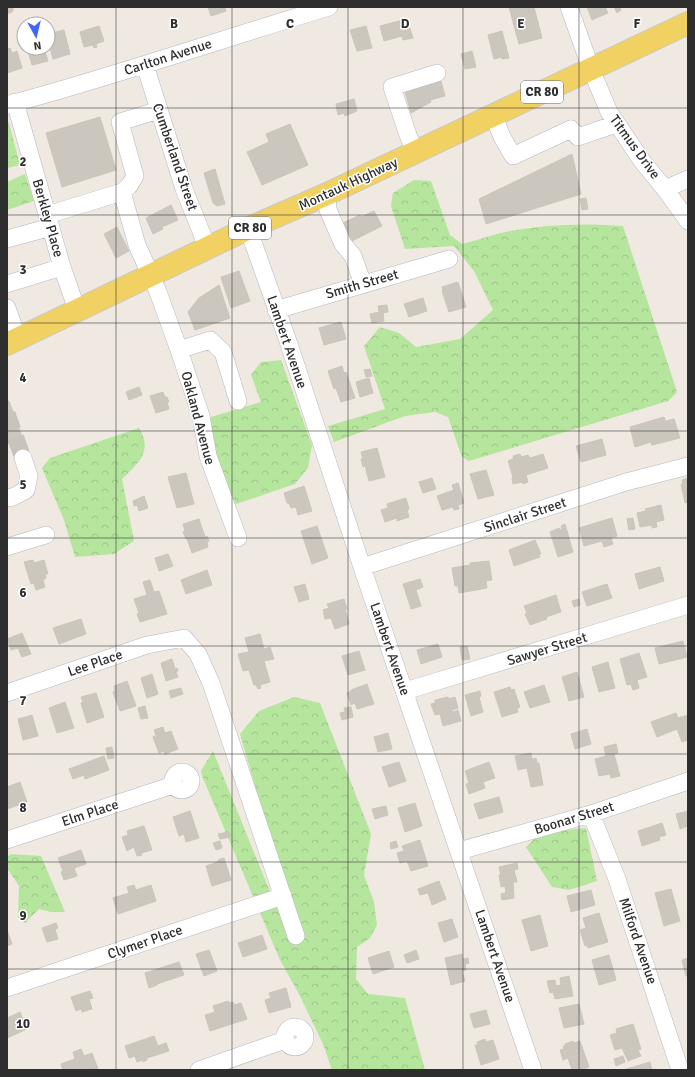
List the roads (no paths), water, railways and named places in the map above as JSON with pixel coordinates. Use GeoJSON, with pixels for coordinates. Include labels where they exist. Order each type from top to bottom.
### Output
{"type":"FeatureCollection","features":[{"type":"Feature","properties":{"kind":"main road","name":"Montauk Highway"},"geometry":{"type":"LineString","coordinates":[[13,341],[208,249],[247,229],[327,194],[493,114],[688,23]]}},
{"type":"Feature","properties":{"kind":"street","name":"Carlton Avenue"},"geometry":{"type":"LineString","coordinates":[[11,104],[144,65],[247,31],[329,7]]}},
{"type":"Feature","properties":{"kind":"street","name":"Titmus Drive"},"geometry":{"type":"LineString","coordinates":[[569,7],[609,112],[642,161],[688,220]]}},
{"type":"Feature","properties":{"kind":"street","name":"Cumberland Street"},"geometry":{"type":"LineString","coordinates":[[144,65],[184,189],[208,249]]}},
{"type":"Feature","properties":{"kind":"street"},"geometry":{"type":"LineString","coordinates":[[415,152],[392,87],[437,73]]}},
{"type":"Feature","properties":{"kind":"street","name":"Berkley Place"},"geometry":{"type":"LineString","coordinates":[[11,104],[77,310]]}},
{"type":"Feature","properties":{"kind":"street"},"geometry":{"type":"LineString","coordinates":[[7,239],[122,192],[129,186],[135,176],[120,122],[159,110]]}},
{"type":"Feature","properties":{"kind":"street"},"geometry":{"type":"LineString","coordinates":[[493,114],[502,137],[513,156],[571,129],[578,137],[616,124]]}},
{"type":"Feature","properties":{"kind":"street"},"geometry":{"type":"LineString","coordinates":[[665,189],[688,179]]}},
{"type":"Feature","properties":{"kind":"street","name":"Oakland Avenue"},"geometry":{"type":"LineString","coordinates":[[122,192],[137,245],[151,275],[179,350],[201,416],[208,456],[238,538]]}},
{"type":"Feature","properties":{"kind":"street"},"geometry":{"type":"LineString","coordinates":[[327,194],[328,210],[343,244],[352,256],[363,284]]}},
{"type":"Feature","properties":{"kind":"street","name":"Lambert Avenue"},"geometry":{"type":"LineString","coordinates":[[247,229],[254,245],[288,344],[533,1070]]}},
{"type":"Feature","properties":{"kind":"street","name":"Smith Street"},"geometry":{"type":"LineString","coordinates":[[276,310],[449,259]]}},
{"type":"Feature","properties":{"kind":"street"},"geometry":{"type":"LineString","coordinates":[[7,284],[62,267]]}},
{"type":"Feature","properties":{"kind":"street"},"geometry":{"type":"LineString","coordinates":[[7,308],[13,341]]}},
{"type":"Feature","properties":{"kind":"street"},"geometry":{"type":"LineString","coordinates":[[179,350],[210,340],[223,352],[238,401]]}},
{"type":"Feature","properties":{"kind":"street"},"geometry":{"type":"LineString","coordinates":[[7,498],[26,490],[29,476],[23,458]]}},
{"type":"Feature","properties":{"kind":"street","name":"Sinclair Street"},"geometry":{"type":"LineString","coordinates":[[362,567],[626,482],[688,466]]}},
{"type":"Feature","properties":{"kind":"street"},"geometry":{"type":"LineString","coordinates":[[7,547],[46,535]]}},
{"type":"Feature","properties":{"kind":"street","name":"Sawyer Street"},"geometry":{"type":"LineString","coordinates":[[405,691],[688,605]]}},
{"type":"Feature","properties":{"kind":"street","name":"Lee Place"},"geometry":{"type":"LineString","coordinates":[[7,693],[147,645],[184,638],[198,654],[211,683],[283,896]]}},
{"type":"Feature","properties":{"kind":"street","name":"Boonar Street"},"geometry":{"type":"LineString","coordinates":[[459,851],[591,814],[688,781]]}},
{"type":"Feature","properties":{"kind":"street","name":"Elm Place"},"geometry":{"type":"LineString","coordinates":[[7,840],[173,785]]}},
{"type":"Feature","properties":{"kind":"street","name":"Milford Avenue"},"geometry":{"type":"LineString","coordinates":[[591,814],[617,879],[680,1070]]}},
{"type":"Feature","properties":{"kind":"street"},"geometry":{"type":"LineString","coordinates":[[283,896],[296,936]]}},
{"type":"Feature","properties":{"kind":"street","name":"Clymer Place"},"geometry":{"type":"LineString","coordinates":[[7,988],[283,896]]}},
{"type":"Feature","properties":{"kind":"street"},"geometry":{"type":"LineString","coordinates":[[199,1070],[285,1040]]}},
{"type":"Feature","properties":{"kind":"tunnel"},"geometry":{"type":"LineString","coordinates":[[7,414],[23,458]]}}]}
